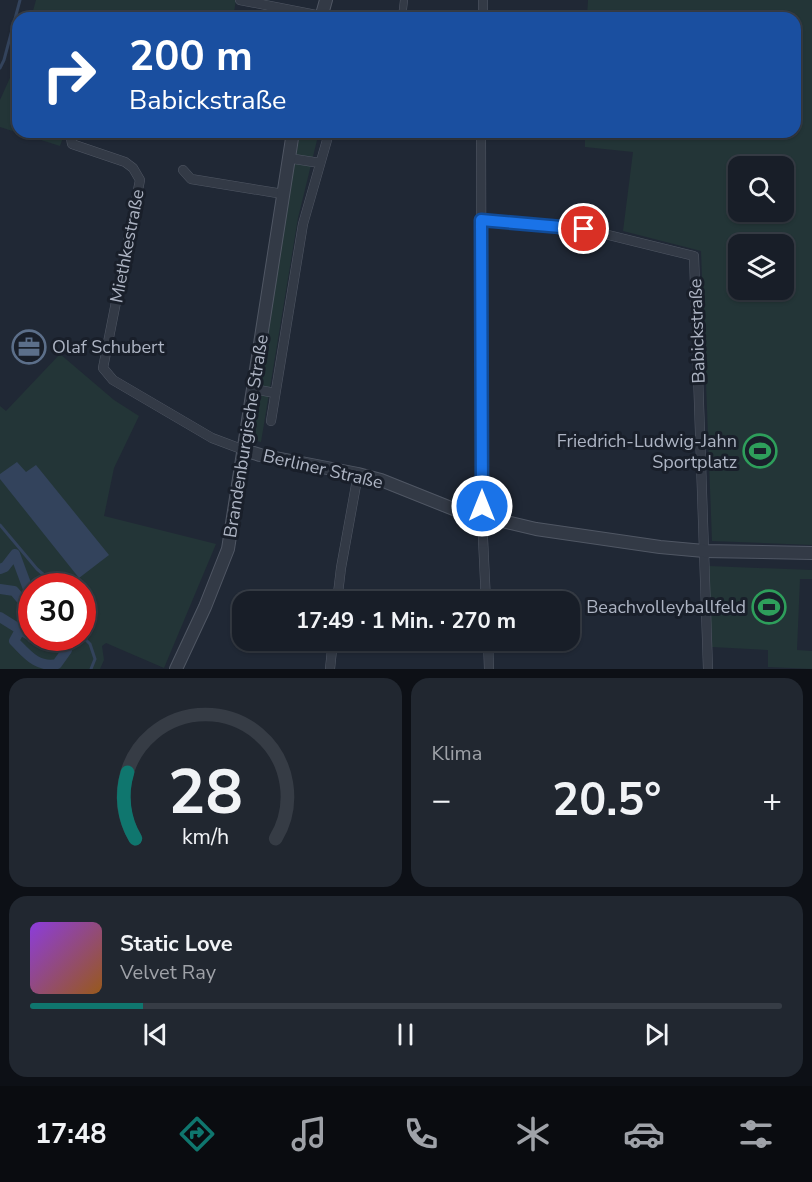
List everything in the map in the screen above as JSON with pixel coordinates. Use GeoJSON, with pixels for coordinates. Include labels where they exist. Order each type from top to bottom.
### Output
{"type":"FeatureCollection","features":[{"type":"Feature","properties":{"kind":"street"},"geometry":{"type":"LineString","coordinates":[[240,0],[297,12]]}},
{"type":"Feature","properties":{"kind":"street","name":"Miethkestraße"},"geometry":{"type":"LineString","coordinates":[[71,138],[72,144],[125,162],[133,168],[140,180],[103,368]]}},
{"type":"Feature","properties":{"kind":"street","name":"Brandenburgische Straße"},"geometry":{"type":"LineString","coordinates":[[176,669],[205,607],[228,549],[292,138]]}},
{"type":"Feature","properties":{"kind":"street"},"geometry":{"type":"LineString","coordinates":[[481,138],[482,517],[485,591]]}},
{"type":"Feature","properties":{"kind":"street"},"geometry":{"type":"LineString","coordinates":[[271,421],[303,224],[327,140]]}},
{"type":"Feature","properties":{"kind":"street"},"geometry":{"type":"LineString","coordinates":[[288,158],[320,164]]}},
{"type":"Feature","properties":{"kind":"street"},"geometry":{"type":"LineString","coordinates":[[183,170],[191,179],[283,194]]}},
{"type":"Feature","properties":{"kind":"street","name":"Babickstraße"},"geometry":{"type":"LineString","coordinates":[[481,220],[584,229],[694,256],[704,551]]}},
{"type":"Feature","properties":{"kind":"street","name":"Berliner Straße"},"geometry":{"type":"LineString","coordinates":[[103,368],[113,380],[212,438],[261,455],[381,480],[456,510],[482,517],[536,529],[660,548],[812,553]]}},
{"type":"Feature","properties":{"kind":"street"},"geometry":{"type":"LineString","coordinates":[[254,389],[275,393]]}},
{"type":"Feature","properties":{"kind":"street"},"geometry":{"type":"LineString","coordinates":[[338,591],[358,474]]}},
{"type":"Feature","properties":{"kind":"street"},"geometry":{"type":"LineString","coordinates":[[704,551],[708,669]]}},
{"type":"Feature","properties":{"kind":"street"},"geometry":{"type":"LineString","coordinates":[[330,669],[332,651]]}},
{"type":"Feature","properties":{"kind":"street"},"geometry":{"type":"LineString","coordinates":[[488,651],[489,669]]}},
{"type":"Feature","properties":{"kind":"shaded area"},"geometry":{"type":"Polygon","coordinates":[[[36,0],[236,0],[234,12],[33,12],[36,0]]]}},
{"type":"Feature","properties":{"kind":"shaded area","name":"Friedrich-Ludwig-Jahn Sportplatz"},"geometry":{"type":"Polygon","coordinates":[[[588,0],[812,0],[812,545],[712,541],[701,251],[623,231],[633,152],[585,147],[585,138],[801,138],[801,12],[587,12],[588,0]]]}},
{"type":"Feature","properties":{"kind":"shaded area"},"geometry":{"type":"Polygon","coordinates":[[[12,73],[12,131],[0,127],[0,100],[12,73]]]}},
{"type":"Feature","properties":{"kind":"shaded area"},"geometry":{"type":"Polygon","coordinates":[[[35,138],[63,138],[60,146],[35,138]]]}},
{"type":"Feature","properties":{"kind":"shaded area"},"geometry":{"type":"Polygon","coordinates":[[[300,138],[318,138],[298,218],[261,442],[251,440],[287,192],[300,138]]]}},
{"type":"Feature","properties":{"kind":"shaded area"},"geometry":{"type":"Polygon","coordinates":[[[60,354],[114,400],[139,416],[114,468],[104,516],[216,544],[164,668],[106,643],[102,646],[104,660],[100,669],[0,669],[0,406],[6,411],[60,354]]]}},
{"type":"Feature","properties":{"kind":"shaded area"},"geometry":{"type":"Polygon","coordinates":[[[709,566],[812,570],[812,579],[800,579],[797,650],[812,651],[812,669],[768,667],[768,650],[712,647],[709,566]]]}},
{"type":"Feature","properties":{"kind":"water"},"geometry":{"type":"Polygon","coordinates":[[[17,462],[26,472],[36,465],[109,555],[86,573],[75,573],[0,479],[0,474],[17,462]]]}},
{"type":"Feature","properties":{"kind":"waterway"},"geometry":{"type":"LineString","coordinates":[[17,12],[20,0]]}},
{"type":"Feature","properties":{"kind":"waterway"},"geometry":{"type":"LineString","coordinates":[[0,68],[12,30]]}},
{"type":"Feature","properties":{"kind":"waterway"},"geometry":{"type":"LineString","coordinates":[[0,525],[42,573]]}},
{"type":"Feature","properties":{"kind":"waterway"},"geometry":{"type":"LineString","coordinates":[[0,569],[5,567],[15,554],[22,573]]}},
{"type":"Feature","properties":{"kind":"waterway"},"geometry":{"type":"LineString","coordinates":[[0,589],[14,591],[18,596]]}},
{"type":"Feature","properties":{"kind":"waterway"},"geometry":{"type":"LineString","coordinates":[[0,617],[18,628]]}},
{"type":"Feature","properties":{"kind":"waterway"},"geometry":{"type":"LineString","coordinates":[[18,634],[14,641],[18,645]]}},
{"type":"Feature","properties":{"kind":"waterway"},"geometry":{"type":"LineString","coordinates":[[23,651],[38,662],[50,665],[57,664],[66,651]]}},
{"type":"Feature","properties":{"kind":"waterway"},"geometry":{"type":"LineString","coordinates":[[91,669],[95,659],[92,651]]}},
{"type":"Feature","properties":{"kind":"place","name":"Olaf Schubert"},"geometry":{"type":"Point","coordinates":[29,347]}},
{"type":"Feature","properties":{"kind":"place","name":"Friedrich-Ludwig-Jahn Sportplatz"},"geometry":{"type":"Point","coordinates":[760,451]}},
{"type":"Feature","properties":{"kind":"place","name":"Beachvolleyballfeld"},"geometry":{"type":"Point","coordinates":[769,607]}},
{"type":"Feature","properties":{"kind":"route"},"geometry":{"type":"LineString","coordinates":[[482,506],[481,220],[584,229]]}}]}
